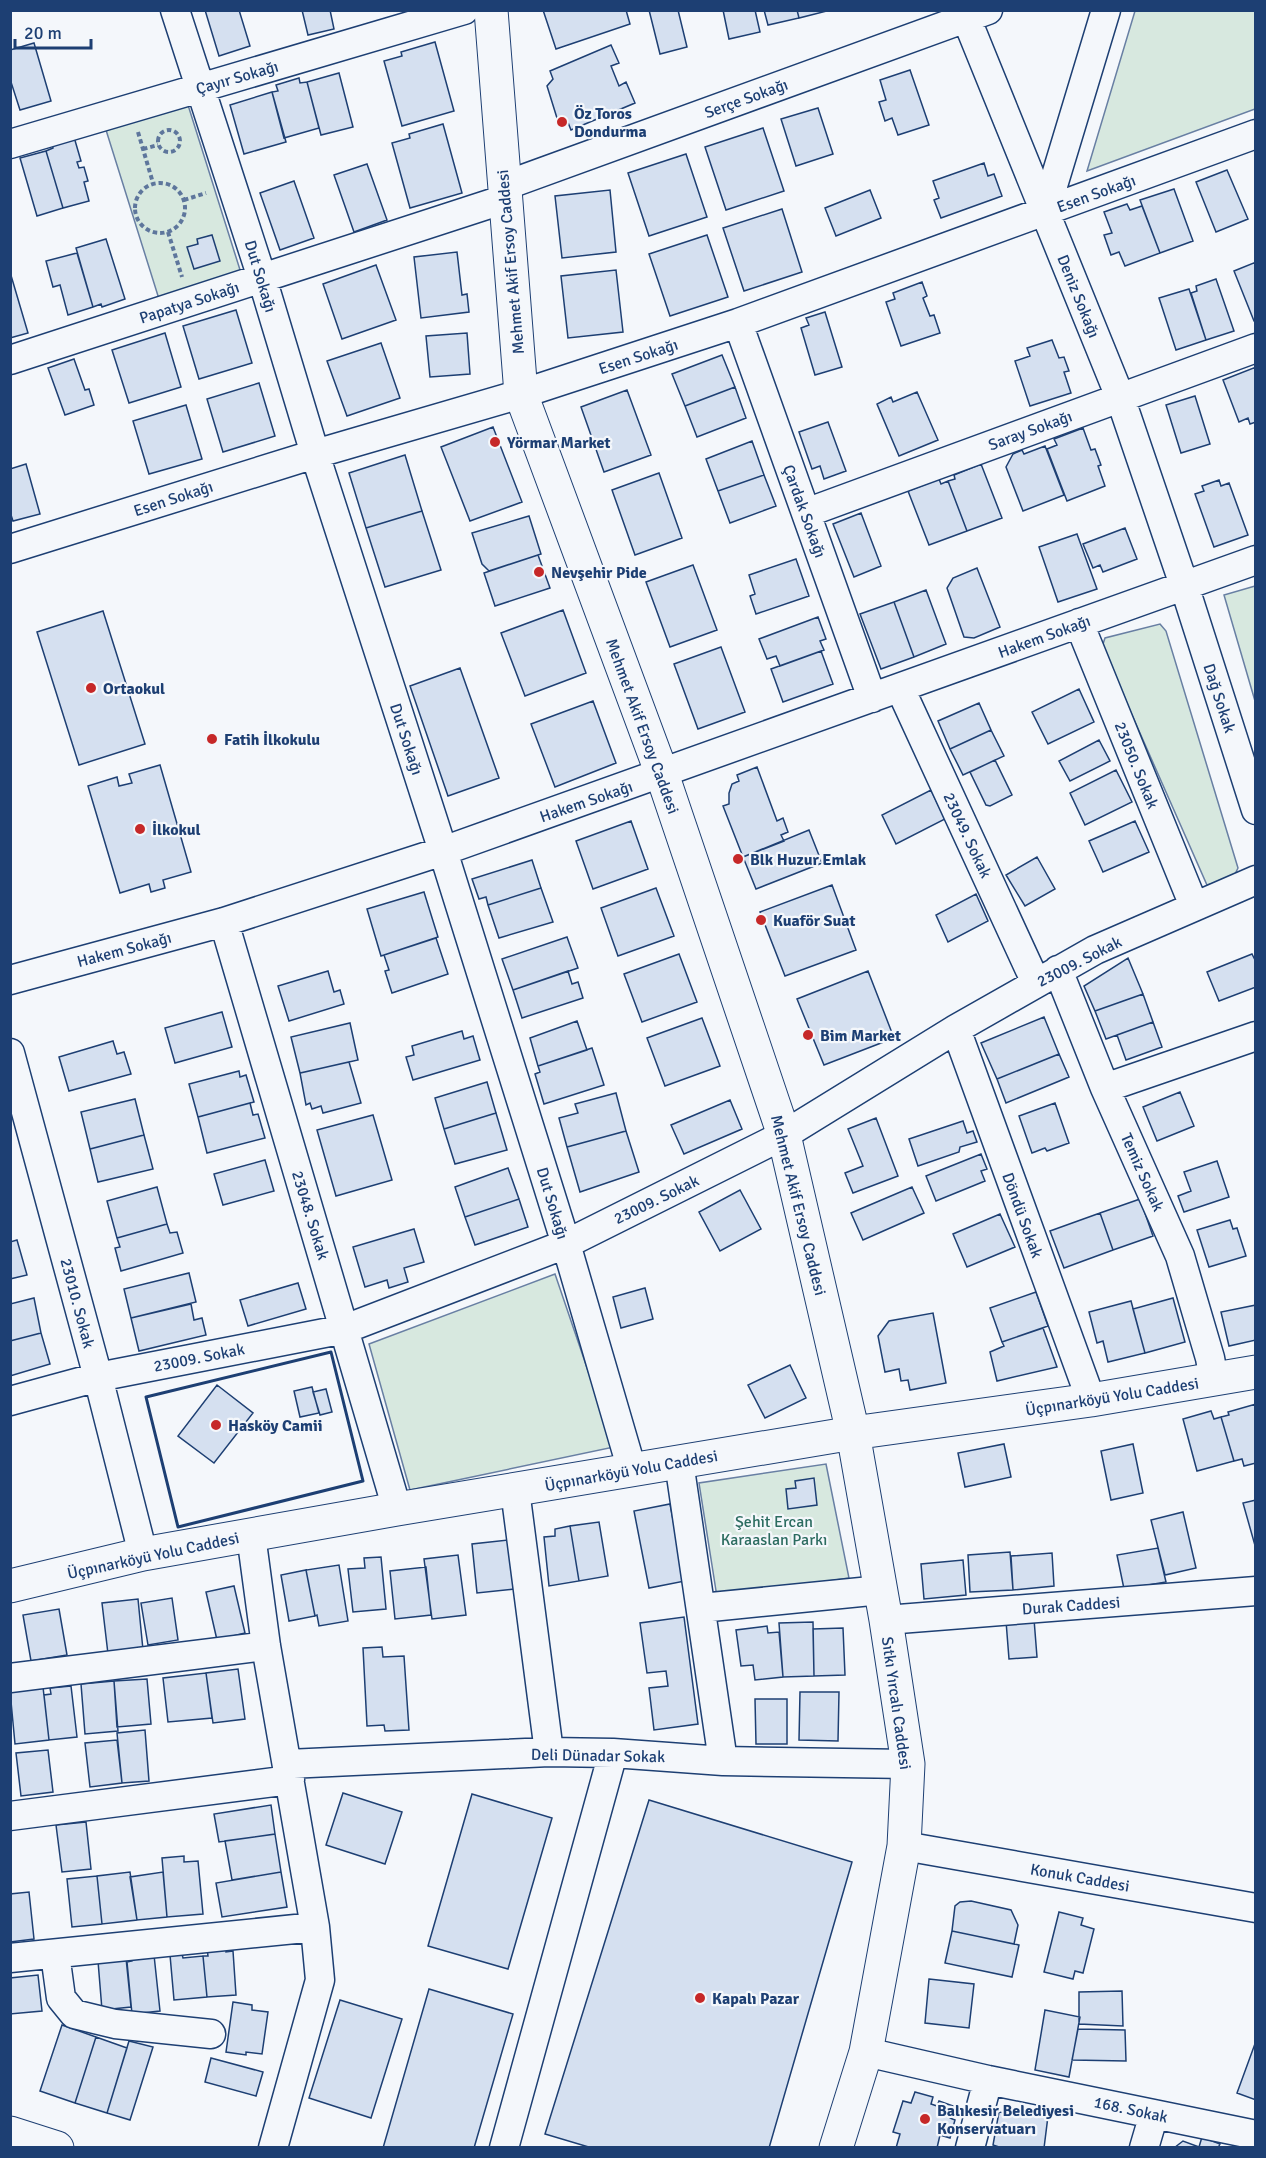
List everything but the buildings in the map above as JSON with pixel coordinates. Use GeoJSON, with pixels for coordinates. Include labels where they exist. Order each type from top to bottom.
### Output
{"type":"FeatureCollection","features":[{"type":"Feature","properties":{"kind":"main road","name":"Mehmet Akif Ersoy Caddesi"},"geometry":{"type":"LineString","coordinates":[[491,10],[521,394],[662,774],[784,1135],[852,1433]]}},
{"type":"Feature","properties":{"kind":"main road","name":"Üçpınarköyü Yolu Caddesi"},"geometry":{"type":"LineString","coordinates":[[10,1586],[142,1554],[397,1509],[852,1433],[1091,1400],[1256,1372]]}},
{"type":"Feature","properties":{"kind":"main road","name":"Sıtkı Yırcalı Caddesi"},"geometry":{"type":"LineString","coordinates":[[836,2148],[866,2052],[904,1846],[908,1764],[883,1605],[852,1433]]}},
{"type":"Feature","properties":{"kind":"main road"},"geometry":{"type":"LineString","coordinates":[[10,2133],[57,2148]]}},
{"type":"Feature","properties":{"kind":"street","name":"Dut Sokağı"},"geometry":{"type":"LineString","coordinates":[[175,10],[443,851],[566,1244],[632,1470]]}},
{"type":"Feature","properties":{"kind":"street","name":"Çayır Sokağı"},"geometry":{"type":"LineString","coordinates":[[10,144],[464,10]]}},
{"type":"Feature","properties":{"kind":"street"},"geometry":{"type":"LineString","coordinates":[[1045,212],[1106,10]]}},
{"type":"Feature","properties":{"kind":"street","name":"Serçe Sokağı"},"geometry":{"type":"LineString","coordinates":[[504,192],[973,13]]}},
{"type":"Feature","properties":{"kind":"street","name":"Deniz Sokağı"},"geometry":{"type":"LineString","coordinates":[[973,13],[1045,212],[1119,397],[1184,585]]}},
{"type":"Feature","properties":{"kind":"street","name":"Esen Sokağı"},"geometry":{"type":"LineString","coordinates":[[10,549],[315,454],[521,394],[738,323],[1256,134]]}},
{"type":"Feature","properties":{"kind":"street","name":"Papatya Sokağı"},"geometry":{"type":"LineString","coordinates":[[10,360],[262,278],[504,192]]}},
{"type":"Feature","properties":{"kind":"street","name":"Çardak Sokağı"},"geometry":{"type":"LineString","coordinates":[[738,323],[872,698]]}},
{"type":"Feature","properties":{"kind":"street","name":"Saray Sokağı"},"geometry":{"type":"LineString","coordinates":[[806,513],[1256,348]]}},
{"type":"Feature","properties":{"kind":"street","name":"Hakem Sokağı"},"geometry":{"type":"LineString","coordinates":[[10,980],[224,922],[443,851],[1256,560]]}},
{"type":"Feature","properties":{"kind":"street","name":"Dağ Sokak"},"geometry":{"type":"LineString","coordinates":[[1184,585],[1256,810]]}},
{"type":"Feature","properties":{"kind":"street","name":"23050. Sokak"},"geometry":{"type":"LineString","coordinates":[[1079,623],[1194,906]]}},
{"type":"Feature","properties":{"kind":"street","name":"23049. Sokak"},"geometry":{"type":"LineString","coordinates":[[900,688],[1047,976]]}},
{"type":"Feature","properties":{"kind":"street","name":"23009. Sokak"},"geometry":{"type":"LineString","coordinates":[[10,1401],[98,1377],[345,1329],[566,1244],[784,1135],[956,1029],[1095,950],[1256,880]]}},
{"type":"Feature","properties":{"kind":"street","name":"23048. Sokak"},"geometry":{"type":"LineString","coordinates":[[224,922],[397,1509]]}},
{"type":"Feature","properties":{"kind":"street","name":"Temiz Sokak"},"geometry":{"type":"LineString","coordinates":[[1047,976],[1105,1088],[1180,1256],[1214,1380]]}},
{"type":"Feature","properties":{"kind":"street","name":"Döndü Sokak"},"geometry":{"type":"LineString","coordinates":[[956,1029],[1091,1400]]}},
{"type":"Feature","properties":{"kind":"street"},"geometry":{"type":"LineString","coordinates":[[1105,1088],[1256,1036]]}},
{"type":"Feature","properties":{"kind":"street","name":"23010. Sokak"},"geometry":{"type":"LineString","coordinates":[[10,1053],[98,1377],[142,1554]]}},
{"type":"Feature","properties":{"kind":"street"},"geometry":{"type":"LineString","coordinates":[[679,1462],[723,1761]]}},
{"type":"Feature","properties":{"kind":"street"},"geometry":{"type":"LineString","coordinates":[[515,1490],[549,1752]]}},
{"type":"Feature","properties":{"kind":"street"},"geometry":{"type":"LineString","coordinates":[[251,1535],[266,1646],[315,1927],[320,1980],[273,2148]]}},
{"type":"Feature","properties":{"kind":"street","name":"Durak Caddesi"},"geometry":{"type":"LineString","coordinates":[[701,1608],[883,1605],[1256,1591]]}},
{"type":"Feature","properties":{"kind":"street"},"geometry":{"type":"LineString","coordinates":[[10,1678],[266,1646]]}},
{"type":"Feature","properties":{"kind":"street","name":"Deli Dünadar Sokak"},"geometry":{"type":"LineString","coordinates":[[10,1816],[289,1772],[549,1752],[613,1753],[723,1761],[908,1764]]}},
{"type":"Feature","properties":{"kind":"street"},"geometry":{"type":"LineString","coordinates":[[504,2148],[613,1753]]}},
{"type":"Feature","properties":{"kind":"street","name":"Konuk Caddesi"},"geometry":{"type":"LineString","coordinates":[[904,1846],[1256,1908]]}},
{"type":"Feature","properties":{"kind":"street"},"geometry":{"type":"LineString","coordinates":[[10,1958],[315,1927]]}},
{"type":"Feature","properties":{"kind":"street"},"geometry":{"type":"LineString","coordinates":[[55,1954],[61,1998],[74,2014],[115,2024],[211,2034]]}},
{"type":"Feature","properties":{"kind":"street","name":"168. Sokak"},"geometry":{"type":"LineString","coordinates":[[866,2052],[988,2080],[1256,2135]]}},
{"type":"Feature","properties":{"kind":"street"},"geometry":{"type":"LineString","coordinates":[[970,2148],[988,2080]]}},
{"type":"Feature","properties":{"kind":"street"},"geometry":{"type":"LineString","coordinates":[[1144,2148],[1154,2114]]}},
{"type":"Feature","properties":{"kind":"path"},"geometry":{"type":"LineString","coordinates":[[138,130],[153,183]]}},
{"type":"Feature","properties":{"kind":"path"},"geometry":{"type":"LineString","coordinates":[[165,130],[172,130],[180,137],[178,148],[171,152],[164,151],[158,145],[159,135],[165,130]]}},
{"type":"Feature","properties":{"kind":"path"},"geometry":{"type":"LineString","coordinates":[[143,149],[158,145]]}},
{"type":"Feature","properties":{"kind":"path"},"geometry":{"type":"LineString","coordinates":[[153,183],[171,184],[178,189],[184,200],[183,220],[168,232],[154,232],[146,229],[136,216],[136,199],[140,191],[153,183]]}},
{"type":"Feature","properties":{"kind":"path"},"geometry":{"type":"LineString","coordinates":[[184,200],[215,190]]}},
{"type":"Feature","properties":{"kind":"path"},"geometry":{"type":"LineString","coordinates":[[168,232],[191,302]]}},
{"type":"Feature","properties":{"kind":"green space"},"geometry":{"type":"Polygon","coordinates":[[[1135,11],[1255,11],[1255,109],[1087,171],[1135,11]]]}},
{"type":"Feature","properties":{"kind":"green space"},"geometry":{"type":"Polygon","coordinates":[[[188,105],[241,273],[159,299],[106,130],[188,105]]]}},
{"type":"Feature","properties":{"kind":"green space"},"geometry":{"type":"Polygon","coordinates":[[[1256,586],[1255,701],[1224,595],[1256,586]]]}},
{"type":"Feature","properties":{"kind":"green space"},"geometry":{"type":"Polygon","coordinates":[[[1160,624],[1166,631],[1238,868],[1233,878],[1207,885],[1102,647],[1105,638],[1160,624]]]}},
{"type":"Feature","properties":{"kind":"green space"},"geometry":{"type":"Polygon","coordinates":[[[555,1274],[614,1447],[410,1490],[369,1344],[555,1274]]]}},
{"type":"Feature","properties":{"kind":"green space","name":"Şehit Ercan Karaaslan Parkı"},"geometry":{"type":"Polygon","coordinates":[[[826,1464],[849,1578],[717,1597],[699,1483],[826,1464]]]}},
{"type":"Feature","properties":{"kind":"wall"},"geometry":{"type":"LineString","coordinates":[[331,1352],[363,1481],[178,1527],[146,1397],[331,1352]]}},
{"type":"Feature","properties":{"kind":"place","name":"Öz Toros Dondurma"},"geometry":{"type":"Point","coordinates":[562,122]}},
{"type":"Feature","properties":{"kind":"place","name":"Yörmar Market"},"geometry":{"type":"Point","coordinates":[495,442]}},
{"type":"Feature","properties":{"kind":"place","name":"Nevşehir Pide"},"geometry":{"type":"Point","coordinates":[539,572]}},
{"type":"Feature","properties":{"kind":"place","name":"Ortaokul"},"geometry":{"type":"Point","coordinates":[91,688]}},
{"type":"Feature","properties":{"kind":"place","name":"Fatih İlkokulu"},"geometry":{"type":"Point","coordinates":[212,739]}},
{"type":"Feature","properties":{"kind":"place","name":"İlkokul"},"geometry":{"type":"Point","coordinates":[140,829]}},
{"type":"Feature","properties":{"kind":"place","name":"Blk Huzur Emlak"},"geometry":{"type":"Point","coordinates":[738,859]}},
{"type":"Feature","properties":{"kind":"place","name":"Kuaför Suat"},"geometry":{"type":"Point","coordinates":[761,920]}},
{"type":"Feature","properties":{"kind":"place","name":"Bim Market"},"geometry":{"type":"Point","coordinates":[808,1035]}},
{"type":"Feature","properties":{"kind":"place","name":"Hasköy Camii"},"geometry":{"type":"Point","coordinates":[216,1425]}},
{"type":"Feature","properties":{"kind":"place","name":"Kapalı Pazar"},"geometry":{"type":"Point","coordinates":[700,1998]}},
{"type":"Feature","properties":{"kind":"place","name":"Balıkesir Belediyesi Konservatuarı"},"geometry":{"type":"Point","coordinates":[925,2119]}}]}
